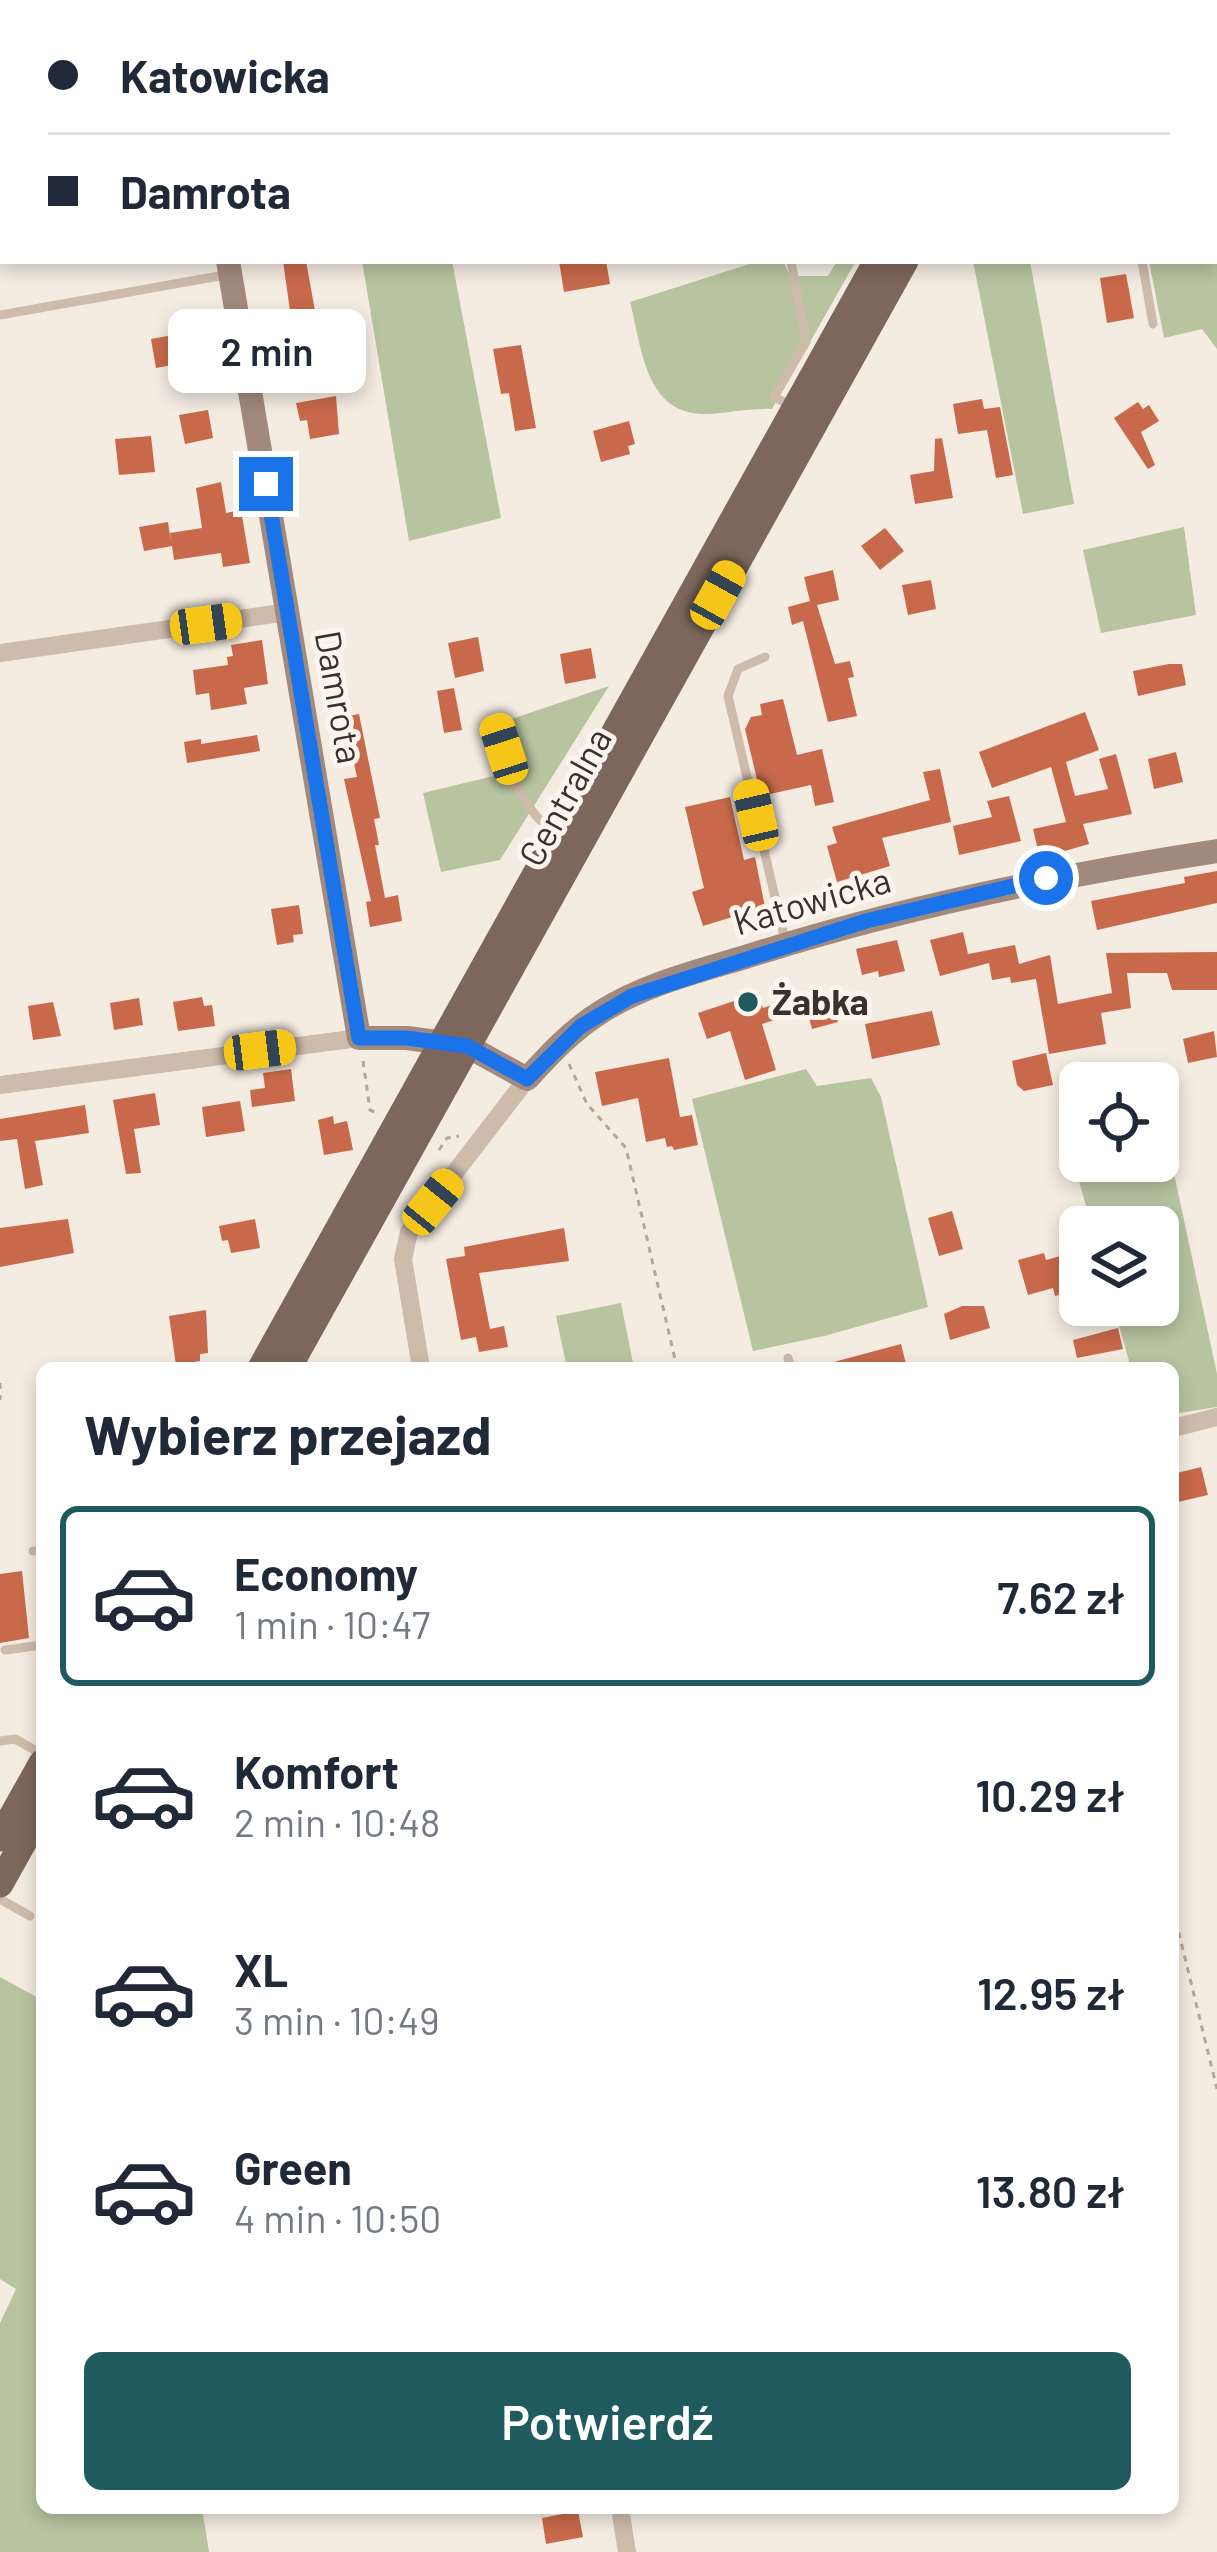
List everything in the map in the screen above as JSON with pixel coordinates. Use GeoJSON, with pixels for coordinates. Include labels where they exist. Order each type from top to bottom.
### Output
{"type":"FeatureCollection","features":[{"type":"Feature","properties":{"kind":"main road","name":"Centralna"},"geometry":{"type":"LineString","coordinates":[[290,1362],[559,835],[876,264]]}},
{"type":"Feature","properties":{"kind":"main road","name":"Centralna"},"geometry":{"type":"LineString","coordinates":[[265,1362],[454,1044],[903,264]]}},
{"type":"Feature","properties":{"kind":"main road"},"geometry":{"type":"LineString","coordinates":[[0,1884],[21,1806],[36,1772]]}},
{"type":"Feature","properties":{"kind":"main road"},"geometry":{"type":"LineString","coordinates":[[0,1838],[21,1806]]}},
{"type":"Feature","properties":{"kind":"street","name":"Damrota"},"geometry":{"type":"LineString","coordinates":[[229,267],[359,1038]]}},
{"type":"Feature","properties":{"kind":"street"},"geometry":{"type":"LineString","coordinates":[[0,653],[288,612]]}},
{"type":"Feature","properties":{"kind":"street","name":"Katowicka"},"geometry":{"type":"LineString","coordinates":[[527,1079],[561,1042],[604,1010],[675,980],[973,893],[1217,851]]}},
{"type":"Feature","properties":{"kind":"street"},"geometry":{"type":"LineString","coordinates":[[0,1084],[359,1038],[454,1044],[527,1079],[409,1232],[403,1258],[421,1362]]}},
{"type":"Feature","properties":{"kind":"street"},"geometry":{"type":"LineString","coordinates":[[1179,1427],[1216,1424]]}},
{"type":"Feature","properties":{"kind":"street"},"geometry":{"type":"LineString","coordinates":[[621,2514],[628,2552]]}},
{"type":"Feature","properties":{"kind":"lane"},"geometry":{"type":"LineString","coordinates":[[792,264],[806,342],[774,397],[796,408]]}},
{"type":"Feature","properties":{"kind":"lane"},"geometry":{"type":"LineString","coordinates":[[1143,264],[1153,324]]}},
{"type":"Feature","properties":{"kind":"lane"},"geometry":{"type":"LineString","coordinates":[[0,315],[229,267]]}},
{"type":"Feature","properties":{"kind":"lane"},"geometry":{"type":"LineString","coordinates":[[765,657],[738,669],[728,696],[786,944]]}},
{"type":"Feature","properties":{"kind":"lane"},"geometry":{"type":"LineString","coordinates":[[494,719],[513,779],[526,803],[559,835]]}},
{"type":"Feature","properties":{"kind":"lane"},"geometry":{"type":"LineString","coordinates":[[5,1650],[36,1647]]}},
{"type":"Feature","properties":{"kind":"lane"},"geometry":{"type":"LineString","coordinates":[[0,1741],[15,1739],[36,1754]]}},
{"type":"Feature","properties":{"kind":"lane"},"geometry":{"type":"LineString","coordinates":[[0,1900],[30,1916]]}},
{"type":"Feature","properties":{"kind":"path"},"geometry":{"type":"LineString","coordinates":[[556,1067],[566,1058],[587,1104],[626,1148],[676,1362]]}},
{"type":"Feature","properties":{"kind":"path"},"geometry":{"type":"LineString","coordinates":[[0,1383],[0,1400]]}},
{"type":"Feature","properties":{"kind":"path"},"geometry":{"type":"LineString","coordinates":[[1179,1934],[1217,2089]]}},
{"type":"Feature","properties":{"kind":"green space"},"geometry":{"type":"Polygon","coordinates":[[[363,264],[453,264],[501,518],[409,541],[363,264]]]}},
{"type":"Feature","properties":{"kind":"green space"},"geometry":{"type":"Polygon","coordinates":[[[750,264],[784,264],[790,276],[828,276],[835,264],[854,264],[772,409],[706,414],[670,403],[650,376],[630,302],[750,264]]]}},
{"type":"Feature","properties":{"kind":"green space"},"geometry":{"type":"Polygon","coordinates":[[[974,264],[1031,264],[1074,504],[1023,514],[974,264]]]}},
{"type":"Feature","properties":{"kind":"green space"},"geometry":{"type":"Polygon","coordinates":[[[1150,264],[1217,264],[1217,349],[1202,329],[1164,338],[1150,264]]]}},
{"type":"Feature","properties":{"kind":"green space"},"geometry":{"type":"Polygon","coordinates":[[[1184,527],[1196,615],[1101,633],[1083,550],[1184,527]]]}},
{"type":"Feature","properties":{"kind":"green space"},"geometry":{"type":"Polygon","coordinates":[[[609,686],[500,860],[441,872],[423,793],[510,772],[497,724],[609,686]]]}},
{"type":"Feature","properties":{"kind":"green space"},"geometry":{"type":"Polygon","coordinates":[[[806,1069],[817,1086],[871,1078],[881,1097],[928,1307],[753,1351],[692,1099],[806,1069]]]}},
{"type":"Feature","properties":{"kind":"green space"},"geometry":{"type":"Polygon","coordinates":[[[1079,1182],[1176,1182],[1217,1374],[1217,1407],[1179,1413],[1179,1362],[1129,1362],[1119,1326],[1179,1326],[1179,1206],[1086,1206],[1079,1182]]]}},
{"type":"Feature","properties":{"kind":"green space"},"geometry":{"type":"Polygon","coordinates":[[[621,1303],[633,1362],[566,1362],[556,1316],[621,1303]]]}},
{"type":"Feature","properties":{"kind":"green space"},"geometry":{"type":"Polygon","coordinates":[[[0,1977],[36,1997],[36,2514],[203,2514],[209,2552],[0,2552],[0,2323],[16,2289],[0,2279],[0,1977]]]}},
{"type":"Feature","properties":{"kind":"building"},"geometry":{"type":"Polygon","coordinates":[[[283,264],[307,264],[321,344],[314,345],[316,363],[286,368],[282,320],[291,318],[283,264]]]}},
{"type":"Feature","properties":{"kind":"building"},"geometry":{"type":"Polygon","coordinates":[[[559,264],[607,264],[610,284],[564,292],[559,264]]]}},
{"type":"Feature","properties":{"kind":"building"},"geometry":{"type":"Polygon","coordinates":[[[1126,274],[1134,318],[1107,323],[1100,278],[1126,274]]]}},
{"type":"Feature","properties":{"kind":"building"},"geometry":{"type":"Polygon","coordinates":[[[179,334],[184,363],[156,368],[151,339],[179,334]]]}},
{"type":"Feature","properties":{"kind":"building"},"geometry":{"type":"Polygon","coordinates":[[[521,345],[536,428],[515,431],[509,393],[501,394],[493,349],[521,345]]]}},
{"type":"Feature","properties":{"kind":"building"},"geometry":{"type":"Polygon","coordinates":[[[336,396],[339,434],[310,439],[307,420],[300,421],[296,403],[336,396]]]}},
{"type":"Feature","properties":{"kind":"building"},"geometry":{"type":"Polygon","coordinates":[[[982,399],[984,409],[1000,407],[1013,475],[996,478],[987,430],[958,434],[953,404],[982,399]]]}},
{"type":"Feature","properties":{"kind":"building"},"geometry":{"type":"Polygon","coordinates":[[[1138,402],[1143,409],[1149,405],[1159,421],[1141,432],[1155,465],[1148,469],[1114,418],[1138,402]]]}},
{"type":"Feature","properties":{"kind":"building"},"geometry":{"type":"Polygon","coordinates":[[[208,410],[213,438],[185,444],[179,415],[208,410]]]}},
{"type":"Feature","properties":{"kind":"building"},"geometry":{"type":"Polygon","coordinates":[[[629,421],[635,444],[628,446],[630,454],[601,462],[593,431],[629,421]]]}},
{"type":"Feature","properties":{"kind":"building"},"geometry":{"type":"Polygon","coordinates":[[[151,436],[155,472],[119,475],[115,439],[151,436]]]}},
{"type":"Feature","properties":{"kind":"building"},"geometry":{"type":"Polygon","coordinates":[[[942,438],[953,498],[915,504],[910,475],[934,471],[935,439],[942,438]]]}},
{"type":"Feature","properties":{"kind":"building"},"geometry":{"type":"Polygon","coordinates":[[[221,482],[226,513],[241,510],[250,563],[223,567],[221,553],[174,560],[172,546],[144,551],[139,527],[168,522],[171,542],[170,533],[202,528],[196,488],[221,482]]]}},
{"type":"Feature","properties":{"kind":"building"},"geometry":{"type":"Polygon","coordinates":[[[885,528],[904,551],[880,570],[861,546],[885,528]]]}},
{"type":"Feature","properties":{"kind":"building"},"geometry":{"type":"Polygon","coordinates":[[[833,570],[839,600],[817,605],[835,664],[850,661],[854,677],[848,678],[857,716],[828,722],[803,621],[792,625],[788,607],[810,601],[804,577],[833,570]]]}},
{"type":"Feature","properties":{"kind":"building"},"geometry":{"type":"Polygon","coordinates":[[[931,580],[936,609],[908,615],[902,585],[931,580]]]}},
{"type":"Feature","properties":{"kind":"building"},"geometry":{"type":"Polygon","coordinates":[[[478,637],[484,671],[455,678],[448,643],[478,637]]]}},
{"type":"Feature","properties":{"kind":"building"},"geometry":{"type":"Polygon","coordinates":[[[262,640],[268,684],[244,688],[247,704],[211,710],[209,693],[196,695],[193,670],[228,665],[227,657],[233,656],[231,645],[262,640]]]}},
{"type":"Feature","properties":{"kind":"building"},"geometry":{"type":"Polygon","coordinates":[[[591,648],[596,678],[565,684],[560,654],[591,648]]]}},
{"type":"Feature","properties":{"kind":"building"},"geometry":{"type":"Polygon","coordinates":[[[1182,664],[1186,685],[1138,696],[1133,671],[1182,664]]]}},
{"type":"Feature","properties":{"kind":"building"},"geometry":{"type":"Polygon","coordinates":[[[454,688],[462,730],[444,733],[437,691],[454,688]]]}},
{"type":"Feature","properties":{"kind":"building"},"geometry":{"type":"Polygon","coordinates":[[[783,699],[797,755],[822,749],[834,802],[815,806],[811,785],[761,796],[745,729],[751,717],[762,715],[760,704],[783,699]]]}},
{"type":"Feature","properties":{"kind":"building"},"geometry":{"type":"Polygon","coordinates":[[[1085,712],[1099,750],[1066,762],[1075,796],[1108,789],[1099,759],[1116,754],[1132,814],[1083,824],[1089,844],[1040,858],[1033,829],[1066,822],[1051,767],[992,788],[979,752],[1085,712]]]}},
{"type":"Feature","properties":{"kind":"building"},"geometry":{"type":"Polygon","coordinates":[[[359,714],[380,818],[374,819],[379,845],[375,845],[385,898],[398,895],[402,921],[370,927],[366,902],[371,901],[344,779],[357,777],[350,745],[337,748],[332,719],[359,714]]]}},
{"type":"Feature","properties":{"kind":"building"},"geometry":{"type":"Polygon","coordinates":[[[257,735],[260,751],[187,763],[184,742],[201,739],[201,744],[257,735]]]}},
{"type":"Feature","properties":{"kind":"building"},"geometry":{"type":"Polygon","coordinates":[[[1176,752],[1183,782],[1154,789],[1148,759],[1176,752]]]}},
{"type":"Feature","properties":{"kind":"building"},"geometry":{"type":"Polygon","coordinates":[[[940,769],[951,822],[882,838],[890,866],[837,882],[827,846],[837,843],[832,827],[930,800],[923,772],[940,769]]]}},
{"type":"Feature","properties":{"kind":"building"},"geometry":{"type":"Polygon","coordinates":[[[1009,796],[1021,841],[959,855],[953,826],[992,817],[987,801],[1009,796]]]}},
{"type":"Feature","properties":{"kind":"building"},"geometry":{"type":"Polygon","coordinates":[[[730,797],[744,860],[755,857],[765,907],[703,926],[692,892],[704,888],[685,807],[730,797]]]}},
{"type":"Feature","properties":{"kind":"building"},"geometry":{"type":"Polygon","coordinates":[[[1217,871],[1217,903],[1097,930],[1091,901],[1185,883],[1184,877],[1217,871]]]}},
{"type":"Feature","properties":{"kind":"building"},"geometry":{"type":"Polygon","coordinates":[[[299,905],[303,934],[293,935],[294,942],[277,945],[271,909],[299,905]]]}},
{"type":"Feature","properties":{"kind":"building"},"geometry":{"type":"Polygon","coordinates":[[[963,932],[968,954],[1015,945],[1019,964],[1050,955],[1058,1004],[1112,993],[1106,953],[1217,952],[1217,990],[1172,990],[1167,973],[1127,973],[1131,1008],[1101,1013],[1106,1044],[1049,1054],[1036,979],[992,980],[989,963],[940,976],[930,940],[963,932]]]}},
{"type":"Feature","properties":{"kind":"building"},"geometry":{"type":"Polygon","coordinates":[[[897,940],[905,971],[862,975],[856,949],[897,940]]]}},
{"type":"Feature","properties":{"kind":"building"},"geometry":{"type":"Polygon","coordinates":[[[758,993],[763,1008],[778,1003],[783,1017],[762,1024],[776,1070],[745,1080],[730,1031],[707,1039],[698,1013],[758,993]]]}},
{"type":"Feature","properties":{"kind":"building"},"geometry":{"type":"Polygon","coordinates":[[[832,996],[838,1022],[812,1029],[805,1003],[832,996]]]}},
{"type":"Feature","properties":{"kind":"building"},"geometry":{"type":"Polygon","coordinates":[[[202,997],[204,1006],[212,1005],[215,1026],[178,1031],[173,1002],[202,997]]]}},
{"type":"Feature","properties":{"kind":"building"},"geometry":{"type":"Polygon","coordinates":[[[139,998],[143,1025],[114,1030],[110,1003],[139,998]]]}},
{"type":"Feature","properties":{"kind":"building"},"geometry":{"type":"Polygon","coordinates":[[[53,1002],[61,1036],[33,1040],[28,1006],[53,1002]]]}},
{"type":"Feature","properties":{"kind":"building"},"geometry":{"type":"Polygon","coordinates":[[[932,1011],[940,1045],[872,1059],[865,1024],[932,1011]]]}},
{"type":"Feature","properties":{"kind":"building"},"geometry":{"type":"Polygon","coordinates":[[[1214,1031],[1217,1057],[1188,1063],[1183,1039],[1214,1031]]]}},
{"type":"Feature","properties":{"kind":"building"},"geometry":{"type":"Polygon","coordinates":[[[1046,1053],[1053,1085],[1024,1091],[1017,1085],[1012,1061],[1046,1053]]]}},
{"type":"Feature","properties":{"kind":"building"},"geometry":{"type":"Polygon","coordinates":[[[669,1058],[680,1117],[692,1115],[698,1145],[674,1150],[667,1147],[665,1138],[646,1142],[638,1098],[602,1106],[595,1072],[669,1058]]]}},
{"type":"Feature","properties":{"kind":"building"},"geometry":{"type":"Polygon","coordinates":[[[291,1069],[295,1101],[252,1107],[250,1090],[265,1088],[263,1073],[291,1069]]]}},
{"type":"Feature","properties":{"kind":"building"},"geometry":{"type":"Polygon","coordinates":[[[155,1093],[160,1125],[134,1129],[141,1173],[126,1174],[113,1100],[155,1093]]]}},
{"type":"Feature","properties":{"kind":"building"},"geometry":{"type":"Polygon","coordinates":[[[240,1101],[245,1131],[206,1137],[202,1107],[240,1101]]]}},
{"type":"Feature","properties":{"kind":"building"},"geometry":{"type":"Polygon","coordinates":[[[85,1105],[89,1133],[35,1141],[43,1185],[25,1189],[17,1139],[0,1141],[0,1119],[85,1105]]]}},
{"type":"Feature","properties":{"kind":"building"},"geometry":{"type":"Polygon","coordinates":[[[333,1116],[334,1124],[347,1121],[353,1150],[324,1155],[318,1120],[333,1116]]]}},
{"type":"Feature","properties":{"kind":"building"},"geometry":{"type":"Polygon","coordinates":[[[952,1211],[963,1249],[939,1256],[928,1218],[952,1211]]]}},
{"type":"Feature","properties":{"kind":"building"},"geometry":{"type":"Polygon","coordinates":[[[68,1219],[74,1253],[0,1267],[0,1228],[68,1219]]]}},
{"type":"Feature","properties":{"kind":"building"},"geometry":{"type":"Polygon","coordinates":[[[255,1219],[260,1248],[231,1253],[219,1226],[255,1219]]]}},
{"type":"Feature","properties":{"kind":"building"},"geometry":{"type":"Polygon","coordinates":[[[564,1228],[569,1261],[479,1273],[490,1329],[504,1326],[508,1347],[479,1352],[476,1337],[461,1340],[446,1259],[465,1256],[464,1247],[564,1228]]]}},
{"type":"Feature","properties":{"kind":"building"},"geometry":{"type":"Polygon","coordinates":[[[1044,1253],[1046,1260],[1059,1256],[1059,1295],[1055,1296],[1053,1288],[1028,1295],[1018,1260],[1044,1253]]]}},
{"type":"Feature","properties":{"kind":"building"},"geometry":{"type":"Polygon","coordinates":[[[962,1306],[984,1306],[990,1328],[950,1340],[944,1314],[962,1306]]]}},
{"type":"Feature","properties":{"kind":"building"},"geometry":{"type":"Polygon","coordinates":[[[206,1310],[208,1353],[200,1354],[200,1361],[176,1362],[169,1316],[206,1310]]]}},
{"type":"Feature","properties":{"kind":"building"},"geometry":{"type":"Polygon","coordinates":[[[1118,1328],[1123,1349],[1077,1358],[1073,1340],[1118,1328]]]}},
{"type":"Feature","properties":{"kind":"building"},"geometry":{"type":"Polygon","coordinates":[[[901,1344],[906,1362],[834,1362],[901,1344]]]}},
{"type":"Feature","properties":{"kind":"building"},"geometry":{"type":"Polygon","coordinates":[[[1201,1467],[1208,1495],[1179,1502],[1179,1472],[1201,1467]]]}},
{"type":"Feature","properties":{"kind":"building"},"geometry":{"type":"Polygon","coordinates":[[[22,1571],[29,1638],[0,1643],[0,1574],[22,1571]]]}},
{"type":"Feature","properties":{"kind":"building"},"geometry":{"type":"Polygon","coordinates":[[[579,2514],[583,2537],[546,2544],[542,2518],[579,2514]]]}},
{"type":"Feature","properties":{"kind":"place","name":"Żabka"},"geometry":{"type":"Point","coordinates":[748,1002]}},
{"type":"Feature","properties":{"kind":"route"},"geometry":{"type":"LineString","coordinates":[[266,484],[359,1038],[407,1038],[477,1048],[527,1079],[581,1026],[632,996],[866,921],[1046,878]]}}]}
